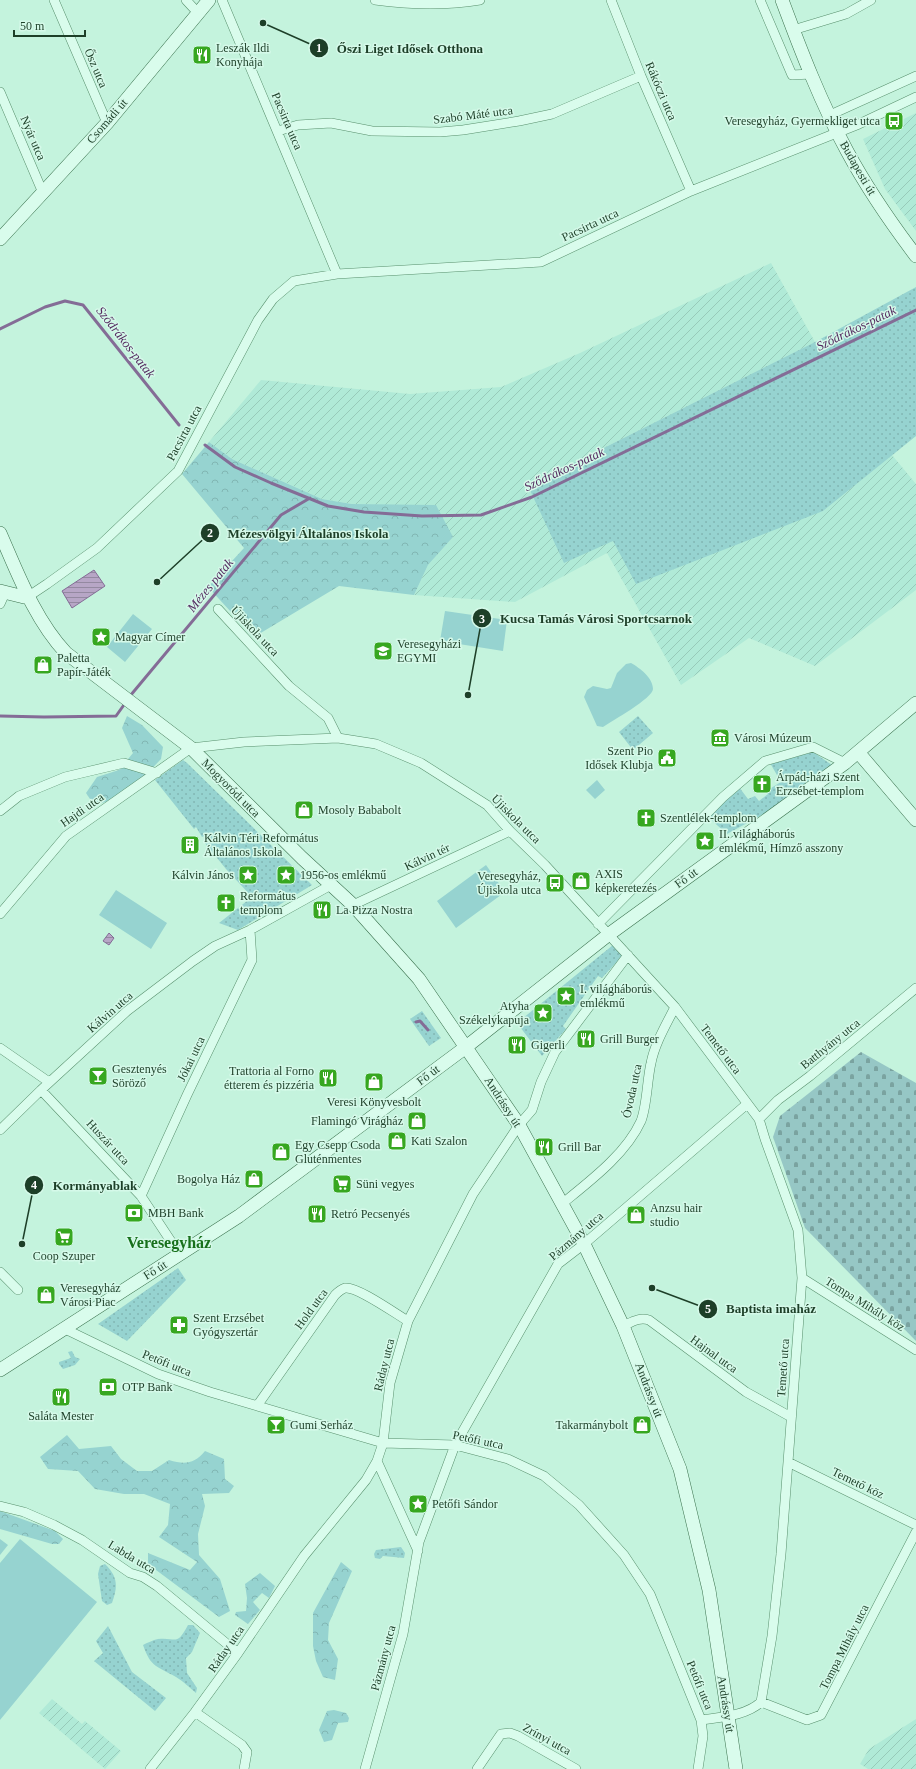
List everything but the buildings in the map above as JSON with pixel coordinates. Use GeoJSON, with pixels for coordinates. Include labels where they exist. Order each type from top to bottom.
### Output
{"type":"FeatureCollection","features":[{"type":"Feature","properties":{"kind":"main road","name":"Csomádi út"},"geometry":{"type":"LineString","coordinates":[[0,239],[106,122],[209,0]]}},
{"type":"Feature","properties":{"kind":"main road","name":"Budapesti út"},"geometry":{"type":"LineString","coordinates":[[782,0],[811,74],[847,151],[876,201],[916,256]]}},
{"type":"Feature","properties":{"kind":"main road","name":"Mogyoródi utca"},"geometry":{"type":"LineString","coordinates":[[0,533],[26,597],[54,641],[66,653],[191,748],[285,842],[353,905],[418,979],[466,1046]]}},
{"type":"Feature","properties":{"kind":"main road"},"geometry":{"type":"LineString","coordinates":[[2,596],[26,597]]}},
{"type":"Feature","properties":{"kind":"main road","name":"Fő út"},"geometry":{"type":"LineString","coordinates":[[0,1370],[239,1216],[466,1046],[608,935],[845,763],[916,703]]}},
{"type":"Feature","properties":{"kind":"main road"},"geometry":{"type":"LineString","coordinates":[[858,752],[916,820]]}},
{"type":"Feature","properties":{"kind":"main road","name":"Andrássy út"},"geometry":{"type":"LineString","coordinates":[[466,1046],[519,1124],[584,1244],[623,1326],[680,1469],[709,1590],[736,1769]]}},
{"type":"Feature","properties":{"kind":"street","name":"Ősz utca"},"geometry":{"type":"LineString","coordinates":[[54,0],[106,122]]}},
{"type":"Feature","properties":{"kind":"street"},"geometry":{"type":"LineString","coordinates":[[186,0],[198,13]]}},
{"type":"Feature","properties":{"kind":"street","name":"Pacsirta utca"},"geometry":{"type":"LineString","coordinates":[[222,0],[337,274]]}},
{"type":"Feature","properties":{"kind":"street"},"geometry":{"type":"LineString","coordinates":[[375,0],[421,5],[456,4],[480,0]]}},
{"type":"Feature","properties":{"kind":"street","name":"Rákóczi utca"},"geometry":{"type":"LineString","coordinates":[[611,0],[641,76],[691,191]]}},
{"type":"Feature","properties":{"kind":"street"},"geometry":{"type":"LineString","coordinates":[[760,0],[792,75],[811,74]]}},
{"type":"Feature","properties":{"kind":"street"},"geometry":{"type":"LineString","coordinates":[[793,30],[846,14],[871,0]]}},
{"type":"Feature","properties":{"kind":"street","name":"Szabó Máté utca"},"geometry":{"type":"LineString","coordinates":[[278,131],[298,125],[330,122],[372,132],[463,130],[552,114],[641,76]]}},
{"type":"Feature","properties":{"kind":"street"},"geometry":{"type":"LineString","coordinates":[[830,115],[916,76]]}},
{"type":"Feature","properties":{"kind":"street","name":"Nyár utca"},"geometry":{"type":"LineString","coordinates":[[0,92],[43,193]]}},
{"type":"Feature","properties":{"kind":"street","name":"Pacsirta utca"},"geometry":{"type":"LineString","coordinates":[[26,597],[97,548],[178,471],[258,320],[273,299],[294,281],[337,274],[541,262],[691,191],[838,132],[916,97]]}},
{"type":"Feature","properties":{"kind":"street","name":"Újiskola utca"},"geometry":{"type":"LineString","coordinates":[[218,609],[289,686],[328,718],[338,738]]}},
{"type":"Feature","properties":{"kind":"street","name":"Újiskola utca"},"geometry":{"type":"LineString","coordinates":[[191,748],[244,742],[338,738],[376,744],[421,763],[487,805],[510,831],[545,865],[608,935]]}},
{"type":"Feature","properties":{"kind":"street"},"geometry":{"type":"LineString","coordinates":[[598,924],[723,797],[765,761],[813,747],[845,763]]}},
{"type":"Feature","properties":{"kind":"street","name":"Hajdi utca"},"geometry":{"type":"LineString","coordinates":[[0,914],[66,836],[191,748]]}},
{"type":"Feature","properties":{"kind":"street"},"geometry":{"type":"LineString","coordinates":[[0,811],[19,796],[65,777],[124,763],[157,773]]}},
{"type":"Feature","properties":{"kind":"street","name":"Kálvin tér"},"geometry":{"type":"LineString","coordinates":[[353,905],[510,831]]}},
{"type":"Feature","properties":{"kind":"street"},"geometry":{"type":"LineString","coordinates":[[250,930],[331,885]]}},
{"type":"Feature","properties":{"kind":"street","name":"Kálvin utca"},"geometry":{"type":"LineString","coordinates":[[0,1130],[49,1082],[127,1012],[193,961],[215,946],[250,930]]}},
{"type":"Feature","properties":{"kind":"street","name":"Jókai utca"},"geometry":{"type":"LineString","coordinates":[[141,1196],[187,1095],[252,960],[250,930]]}},
{"type":"Feature","properties":{"kind":"street","name":"Temető utca"},"geometry":{"type":"LineString","coordinates":[[608,935],[675,1007],[759,1119],[765,1140],[798,1230],[802,1278],[788,1462],[772,1636],[761,1702]]}},
{"type":"Feature","properties":{"kind":"street","name":"Ráday utca"},"geometry":{"type":"LineString","coordinates":[[150,1769],[195,1712],[238,1653],[304,1556],[366,1480],[377,1461],[383,1443],[390,1383],[408,1321],[473,1194],[519,1124],[532,1110],[541,1082],[555,1052],[628,955]]}},
{"type":"Feature","properties":{"kind":"street","name":"Batthyány utca"},"geometry":{"type":"LineString","coordinates":[[759,1119],[778,1100],[810,1076],[916,988]]}},
{"type":"Feature","properties":{"kind":"street","name":"Óvoda utca"},"geometry":{"type":"LineString","coordinates":[[563,1203],[603,1170],[628,1140],[641,1120],[651,1063],[659,1038],[675,1007]]}},
{"type":"Feature","properties":{"kind":"street"},"geometry":{"type":"LineString","coordinates":[[0,1048],[49,1082]]}},
{"type":"Feature","properties":{"kind":"street","name":"Huszár utca"},"geometry":{"type":"LineString","coordinates":[[41,1090],[141,1196],[180,1255]]}},
{"type":"Feature","properties":{"kind":"street","name":"Pázmány utca"},"geometry":{"type":"LineString","coordinates":[[364,1769],[403,1634],[419,1542],[455,1445],[558,1264],[584,1244],[747,1104]]}},
{"type":"Feature","properties":{"kind":"street"},"geometry":{"type":"LineString","coordinates":[[0,1272],[18,1290]]}},
{"type":"Feature","properties":{"kind":"street","name":"Tompa Mihály köz"},"geometry":{"type":"LineString","coordinates":[[802,1278],[916,1350]]}},
{"type":"Feature","properties":{"kind":"street","name":"Hold utca"},"geometry":{"type":"LineString","coordinates":[[257,1406],[335,1294],[344,1288],[358,1291],[408,1321]]}},
{"type":"Feature","properties":{"kind":"street","name":"Hajnal utca"},"geometry":{"type":"LineString","coordinates":[[623,1326],[636,1320],[649,1320],[746,1392],[791,1416]]}},
{"type":"Feature","properties":{"kind":"street","name":"Petőfi utca"},"geometry":{"type":"LineString","coordinates":[[63,1328],[158,1374],[257,1406],[383,1443],[455,1445],[508,1459],[544,1476],[579,1505],[619,1549],[650,1594],[701,1720],[703,1736],[698,1769]]}},
{"type":"Feature","properties":{"kind":"street"},"geometry":{"type":"LineString","coordinates":[[377,1461],[418,1551]]}},
{"type":"Feature","properties":{"kind":"street","name":"Temető köz"},"geometry":{"type":"LineString","coordinates":[[788,1462],[916,1525]]}},
{"type":"Feature","properties":{"kind":"street","name":"Labda utca"},"geometry":{"type":"LineString","coordinates":[[0,1506],[24,1512],[54,1525],[82,1540],[130,1573],[157,1586],[238,1653]]}},
{"type":"Feature","properties":{"kind":"street","name":"Tompa Mihály utca"},"geometry":{"type":"LineString","coordinates":[[761,1702],[807,1720],[821,1714],[916,1532]]}},
{"type":"Feature","properties":{"kind":"street"},"geometry":{"type":"LineString","coordinates":[[701,1720],[728,1716],[753,1709],[761,1702]]}},
{"type":"Feature","properties":{"kind":"street"},"geometry":{"type":"LineString","coordinates":[[195,1712],[242,1745],[247,1752],[244,1769]]}},
{"type":"Feature","properties":{"kind":"street","name":"Zrínyi utca"},"geometry":{"type":"LineString","coordinates":[[477,1769],[501,1734],[510,1733],[576,1769]]}},
{"type":"Feature","properties":{"kind":"shaded area"},"geometry":{"type":"Polygon","coordinates":[[[916,113],[916,231],[885,189],[863,139],[916,113]]]}},
{"type":"Feature","properties":{"kind":"shaded area"},"geometry":{"type":"Polygon","coordinates":[[[771,263],[815,342],[528,486],[613,541],[823,511],[892,455],[916,484],[916,590],[815,666],[749,638],[681,685],[607,553],[515,602],[414,595],[428,565],[453,537],[382,505],[352,504],[322,499],[232,459],[209,442],[261,380],[410,394],[501,387],[580,353],[771,263]]]}},
{"type":"Feature","properties":{"kind":"shaded area"},"geometry":{"type":"Polygon","coordinates":[[[94,570],[105,586],[72,608],[62,591],[94,570]]]}},
{"type":"Feature","properties":{"kind":"shaded area"},"geometry":{"type":"Polygon","coordinates":[[[109,933],[114,938],[109,945],[103,941],[109,933]]]}},
{"type":"Feature","properties":{"kind":"shaded area"},"geometry":{"type":"Polygon","coordinates":[[[52,1699],[82,1724],[85,1721],[121,1751],[105,1769],[39,1713],[52,1699]]]}},
{"type":"Feature","properties":{"kind":"shaded area"},"geometry":{"type":"Polygon","coordinates":[[[916,1719],[916,1769],[868,1769],[860,1764],[869,1749],[916,1719]]]}},
{"type":"Feature","properties":{"kind":"green space"},"geometry":{"type":"Polygon","coordinates":[[[916,287],[916,436],[823,511],[636,584],[613,541],[564,563],[528,486],[815,342],[916,287]]]}},
{"type":"Feature","properties":{"kind":"green space"},"geometry":{"type":"Polygon","coordinates":[[[209,442],[232,459],[322,499],[352,504],[436,505],[453,537],[428,565],[414,595],[339,586],[254,637],[208,587],[244,548],[182,474],[209,442]]]}},
{"type":"Feature","properties":{"kind":"green space"},"geometry":{"type":"Polygon","coordinates":[[[445,611],[507,620],[503,651],[440,641],[445,611]]]}},
{"type":"Feature","properties":{"kind":"green space"},"geometry":{"type":"Polygon","coordinates":[[[133,614],[152,629],[125,662],[107,647],[133,614]]]}},
{"type":"Feature","properties":{"kind":"green space"},"geometry":{"type":"Polygon","coordinates":[[[631,663],[642,671],[651,681],[653,689],[651,693],[623,715],[603,727],[597,726],[584,697],[587,690],[593,686],[607,689],[611,688],[617,673],[626,664],[631,663]]]}},
{"type":"Feature","properties":{"kind":"green space"},"geometry":{"type":"Polygon","coordinates":[[[127,716],[142,725],[163,747],[161,759],[140,781],[113,800],[94,805],[86,793],[97,777],[119,770],[133,753],[122,728],[127,716]]]}},
{"type":"Feature","properties":{"kind":"green space"},"geometry":{"type":"Polygon","coordinates":[[[638,716],[653,733],[633,750],[619,732],[638,716]]]}},
{"type":"Feature","properties":{"kind":"green space"},"geometry":{"type":"Polygon","coordinates":[[[813,752],[832,765],[767,812],[727,834],[708,817],[739,787],[748,799],[755,796],[759,801],[768,794],[766,791],[781,782],[770,763],[813,752]]]}},
{"type":"Feature","properties":{"kind":"green space"},"geometry":{"type":"Polygon","coordinates":[[[183,760],[312,885],[238,930],[219,923],[252,897],[226,869],[204,842],[207,840],[204,836],[202,837],[196,827],[194,829],[155,780],[183,760]]]}},
{"type":"Feature","properties":{"kind":"green space"},"geometry":{"type":"Polygon","coordinates":[[[597,780],[605,790],[595,799],[586,790],[597,780]]]}},
{"type":"Feature","properties":{"kind":"green space"},"geometry":{"type":"Polygon","coordinates":[[[486,865],[505,892],[456,928],[437,901],[486,865]]]}},
{"type":"Feature","properties":{"kind":"green space"},"geometry":{"type":"Polygon","coordinates":[[[116,890],[167,923],[151,949],[99,915],[116,890]]]}},
{"type":"Feature","properties":{"kind":"green space"},"geometry":{"type":"Polygon","coordinates":[[[613,945],[623,955],[602,978],[598,976],[563,1026],[566,1029],[542,1056],[517,1023],[613,945]]]}},
{"type":"Feature","properties":{"kind":"green space"},"geometry":{"type":"Polygon","coordinates":[[[422,1011],[441,1038],[429,1046],[410,1019],[422,1011]]]}},
{"type":"Feature","properties":{"kind":"green space"},"geometry":{"type":"Polygon","coordinates":[[[861,1052],[916,1083],[916,1341],[805,1228],[773,1137],[780,1116],[861,1052]]]}},
{"type":"Feature","properties":{"kind":"green space"},"geometry":{"type":"Polygon","coordinates":[[[178,1268],[186,1280],[127,1341],[98,1324],[178,1268]]]}},
{"type":"Feature","properties":{"kind":"green space"},"geometry":{"type":"Polygon","coordinates":[[[72,1351],[75,1357],[80,1359],[75,1365],[63,1369],[59,1362],[71,1358],[68,1352],[72,1351]]]}},
{"type":"Feature","properties":{"kind":"green space"},"geometry":{"type":"Polygon","coordinates":[[[67,1435],[79,1449],[111,1446],[121,1459],[137,1471],[152,1471],[169,1460],[180,1463],[193,1461],[205,1451],[224,1459],[225,1479],[234,1486],[229,1493],[202,1494],[205,1506],[198,1534],[199,1555],[220,1579],[230,1611],[219,1617],[148,1564],[148,1553],[190,1570],[197,1562],[159,1537],[168,1525],[170,1504],[144,1494],[124,1494],[95,1489],[78,1471],[48,1469],[40,1457],[67,1435]]]}},
{"type":"Feature","properties":{"kind":"green space"},"geometry":{"type":"Polygon","coordinates":[[[0,1511],[55,1531],[63,1539],[59,1544],[52,1544],[0,1529],[0,1511]]]}},
{"type":"Feature","properties":{"kind":"green space"},"geometry":{"type":"Polygon","coordinates":[[[0,1539],[8,1545],[0,1555],[0,1539]]]}},
{"type":"Feature","properties":{"kind":"green space"},"geometry":{"type":"Polygon","coordinates":[[[20,1539],[97,1602],[0,1720],[0,1563],[20,1539]]]}},
{"type":"Feature","properties":{"kind":"green space"},"geometry":{"type":"Polygon","coordinates":[[[401,1547],[405,1553],[404,1558],[383,1556],[380,1559],[375,1558],[374,1554],[376,1550],[401,1547]]]}},
{"type":"Feature","properties":{"kind":"green space"},"geometry":{"type":"Polygon","coordinates":[[[341,1562],[352,1571],[329,1623],[328,1640],[338,1659],[335,1680],[323,1677],[316,1661],[313,1646],[313,1613],[341,1562]]]}},
{"type":"Feature","properties":{"kind":"green space"},"geometry":{"type":"Polygon","coordinates":[[[105,1564],[112,1573],[116,1582],[112,1603],[107,1605],[102,1601],[98,1574],[100,1566],[105,1564]]]}},
{"type":"Feature","properties":{"kind":"green space"},"geometry":{"type":"Polygon","coordinates":[[[260,1573],[275,1586],[269,1598],[262,1593],[253,1602],[260,1610],[248,1624],[235,1615],[236,1612],[246,1611],[247,1598],[245,1584],[260,1573]]]}},
{"type":"Feature","properties":{"kind":"green space"},"geometry":{"type":"Polygon","coordinates":[[[188,1625],[193,1625],[200,1633],[192,1652],[186,1658],[187,1673],[197,1688],[196,1693],[179,1679],[155,1666],[146,1653],[143,1645],[158,1639],[176,1640],[181,1636],[188,1625]]]}},
{"type":"Feature","properties":{"kind":"green space"},"geometry":{"type":"Polygon","coordinates":[[[108,1626],[132,1672],[166,1698],[155,1711],[94,1661],[103,1653],[96,1641],[108,1626]]]}},
{"type":"Feature","properties":{"kind":"green space"},"geometry":{"type":"Polygon","coordinates":[[[334,1710],[346,1713],[349,1718],[348,1722],[338,1723],[332,1740],[324,1742],[319,1730],[327,1711],[334,1710]]]}},
{"type":"Feature","properties":{"kind":"waterway","name":"Sződrákos-patak"},"geometry":{"type":"LineString","coordinates":[[0,329],[45,307],[65,301],[83,305],[179,425]]}},
{"type":"Feature","properties":{"kind":"waterway","name":"Sződrákos-patak"},"geometry":{"type":"LineString","coordinates":[[205,445],[235,467],[328,506],[364,512],[422,516],[481,515],[532,497],[916,310]]}},
{"type":"Feature","properties":{"kind":"waterway","name":"Mézes patak"},"geometry":{"type":"LineString","coordinates":[[130,696],[281,515],[310,498]]}},
{"type":"Feature","properties":{"kind":"waterway","name":"Mézes patak"},"geometry":{"type":"LineString","coordinates":[[0,716],[116,716],[126,702]]}},
{"type":"Feature","properties":{"kind":"waterway"},"geometry":{"type":"LineString","coordinates":[[416,1022],[420,1021],[428,1030]]}},
{"type":"Feature","properties":{"kind":"place","name":"Őszi Liget Idősek Otthona"},"geometry":{"type":"Point","coordinates":[263,23]}},
{"type":"Feature","properties":{"kind":"place","name":"Leszák Ildi Konyhája"},"geometry":{"type":"Point","coordinates":[202,55]}},
{"type":"Feature","properties":{"kind":"place","name":"Veresegyház, Gyermekliget utca"},"geometry":{"type":"Point","coordinates":[894,121]}},
{"type":"Feature","properties":{"kind":"place","name":"Mézesvölgyi Általános Iskola"},"geometry":{"type":"Point","coordinates":[157,582]}},
{"type":"Feature","properties":{"kind":"place","name":"Magyar Címer"},"geometry":{"type":"Point","coordinates":[101,637]}},
{"type":"Feature","properties":{"kind":"place","name":"Veresegyházi EGYMI"},"geometry":{"type":"Point","coordinates":[383,651]}},
{"type":"Feature","properties":{"kind":"place","name":"Paletta Papír-Játék"},"geometry":{"type":"Point","coordinates":[43,665]}},
{"type":"Feature","properties":{"kind":"place","name":"Kucsa Tamás Városi Sportcsarnok"},"geometry":{"type":"Point","coordinates":[468,695]}},
{"type":"Feature","properties":{"kind":"place","name":"Városi Múzeum"},"geometry":{"type":"Point","coordinates":[720,738]}},
{"type":"Feature","properties":{"kind":"place","name":"Szent Pio Idősek Klubja"},"geometry":{"type":"Point","coordinates":[667,758]}},
{"type":"Feature","properties":{"kind":"place","name":"Árpád-házi Szent Erzsébet-templom"},"geometry":{"type":"Point","coordinates":[762,784]}},
{"type":"Feature","properties":{"kind":"place","name":"Mosoly Bababolt"},"geometry":{"type":"Point","coordinates":[304,810]}},
{"type":"Feature","properties":{"kind":"place","name":"Szentlélek-templom"},"geometry":{"type":"Point","coordinates":[646,818]}},
{"type":"Feature","properties":{"kind":"place","name":"II. világháborús emlékmű, Hímző asszony"},"geometry":{"type":"Point","coordinates":[705,841]}},
{"type":"Feature","properties":{"kind":"place","name":"Kálvin Téri Református Általános Iskola"},"geometry":{"type":"Point","coordinates":[190,845]}},
{"type":"Feature","properties":{"kind":"place","name":"Kálvin János"},"geometry":{"type":"Point","coordinates":[248,875]}},
{"type":"Feature","properties":{"kind":"place","name":"1956-os emlékmű"},"geometry":{"type":"Point","coordinates":[286,875]}},
{"type":"Feature","properties":{"kind":"place","name":"AXIS képkeretezés"},"geometry":{"type":"Point","coordinates":[581,881]}},
{"type":"Feature","properties":{"kind":"place","name":"Veresegyház, Újiskola utca"},"geometry":{"type":"Point","coordinates":[555,883]}},
{"type":"Feature","properties":{"kind":"place","name":"Református templom"},"geometry":{"type":"Point","coordinates":[226,903]}},
{"type":"Feature","properties":{"kind":"place","name":"La Pizza Nostra"},"geometry":{"type":"Point","coordinates":[322,910]}},
{"type":"Feature","properties":{"kind":"place","name":"I. világháborús emlékmű"},"geometry":{"type":"Point","coordinates":[566,996]}},
{"type":"Feature","properties":{"kind":"place","name":"Atyha Székelykapuja"},"geometry":{"type":"Point","coordinates":[543,1013]}},
{"type":"Feature","properties":{"kind":"place","name":"Grill Burger"},"geometry":{"type":"Point","coordinates":[586,1039]}},
{"type":"Feature","properties":{"kind":"place","name":"Gigerli"},"geometry":{"type":"Point","coordinates":[517,1045]}},
{"type":"Feature","properties":{"kind":"place","name":"Gesztenyés Söröző"},"geometry":{"type":"Point","coordinates":[98,1076]}},
{"type":"Feature","properties":{"kind":"place","name":"Trattoria al Forno étterem és pizzéria"},"geometry":{"type":"Point","coordinates":[328,1078]}},
{"type":"Feature","properties":{"kind":"place","name":"Veresi Könyvesbolt"},"geometry":{"type":"Point","coordinates":[374,1082]}},
{"type":"Feature","properties":{"kind":"place","name":"Flamingó Virágház"},"geometry":{"type":"Point","coordinates":[417,1121]}},
{"type":"Feature","properties":{"kind":"place","name":"Kati Szalon"},"geometry":{"type":"Point","coordinates":[397,1141]}},
{"type":"Feature","properties":{"kind":"place","name":"Grill Bar"},"geometry":{"type":"Point","coordinates":[544,1147]}},
{"type":"Feature","properties":{"kind":"place","name":"Egy Csepp Csoda Gluténmentes"},"geometry":{"type":"Point","coordinates":[281,1152]}},
{"type":"Feature","properties":{"kind":"place","name":"Bogolya Ház"},"geometry":{"type":"Point","coordinates":[254,1179]}},
{"type":"Feature","properties":{"kind":"place","name":"Süni vegyes"},"geometry":{"type":"Point","coordinates":[342,1184]}},
{"type":"Feature","properties":{"kind":"place","name":"MBH Bank"},"geometry":{"type":"Point","coordinates":[134,1213]}},
{"type":"Feature","properties":{"kind":"place","name":"Retró Pecsenyés"},"geometry":{"type":"Point","coordinates":[317,1214]}},
{"type":"Feature","properties":{"kind":"place","name":"Anzsu hair studio"},"geometry":{"type":"Point","coordinates":[636,1215]}},
{"type":"Feature","properties":{"kind":"place","name":"Coop Szuper"},"geometry":{"type":"Point","coordinates":[64,1237]}},
{"type":"Feature","properties":{"kind":"place","name":"Kormányablak"},"geometry":{"type":"Point","coordinates":[22,1244]}},
{"type":"Feature","properties":{"kind":"place","name":"Baptista imaház"},"geometry":{"type":"Point","coordinates":[652,1288]}},
{"type":"Feature","properties":{"kind":"place","name":"Veresegyház Városi Piac"},"geometry":{"type":"Point","coordinates":[46,1295]}},
{"type":"Feature","properties":{"kind":"place","name":"Szent Erzsébet Gyógyszertár"},"geometry":{"type":"Point","coordinates":[179,1325]}},
{"type":"Feature","properties":{"kind":"place","name":"OTP Bank"},"geometry":{"type":"Point","coordinates":[108,1387]}},
{"type":"Feature","properties":{"kind":"place","name":"Saláta Mester"},"geometry":{"type":"Point","coordinates":[61,1397]}},
{"type":"Feature","properties":{"kind":"place","name":"Gumi Serház"},"geometry":{"type":"Point","coordinates":[276,1425]}},
{"type":"Feature","properties":{"kind":"place","name":"Takarmánybolt"},"geometry":{"type":"Point","coordinates":[642,1425]}},
{"type":"Feature","properties":{"kind":"place","name":"Petőfi Sándor"},"geometry":{"type":"Point","coordinates":[418,1504]}},
{"type":"Feature","properties":{"kind":"district","name":"Veresegyház"},"geometry":{"type":"Point","coordinates":[169,1242]}}]}
